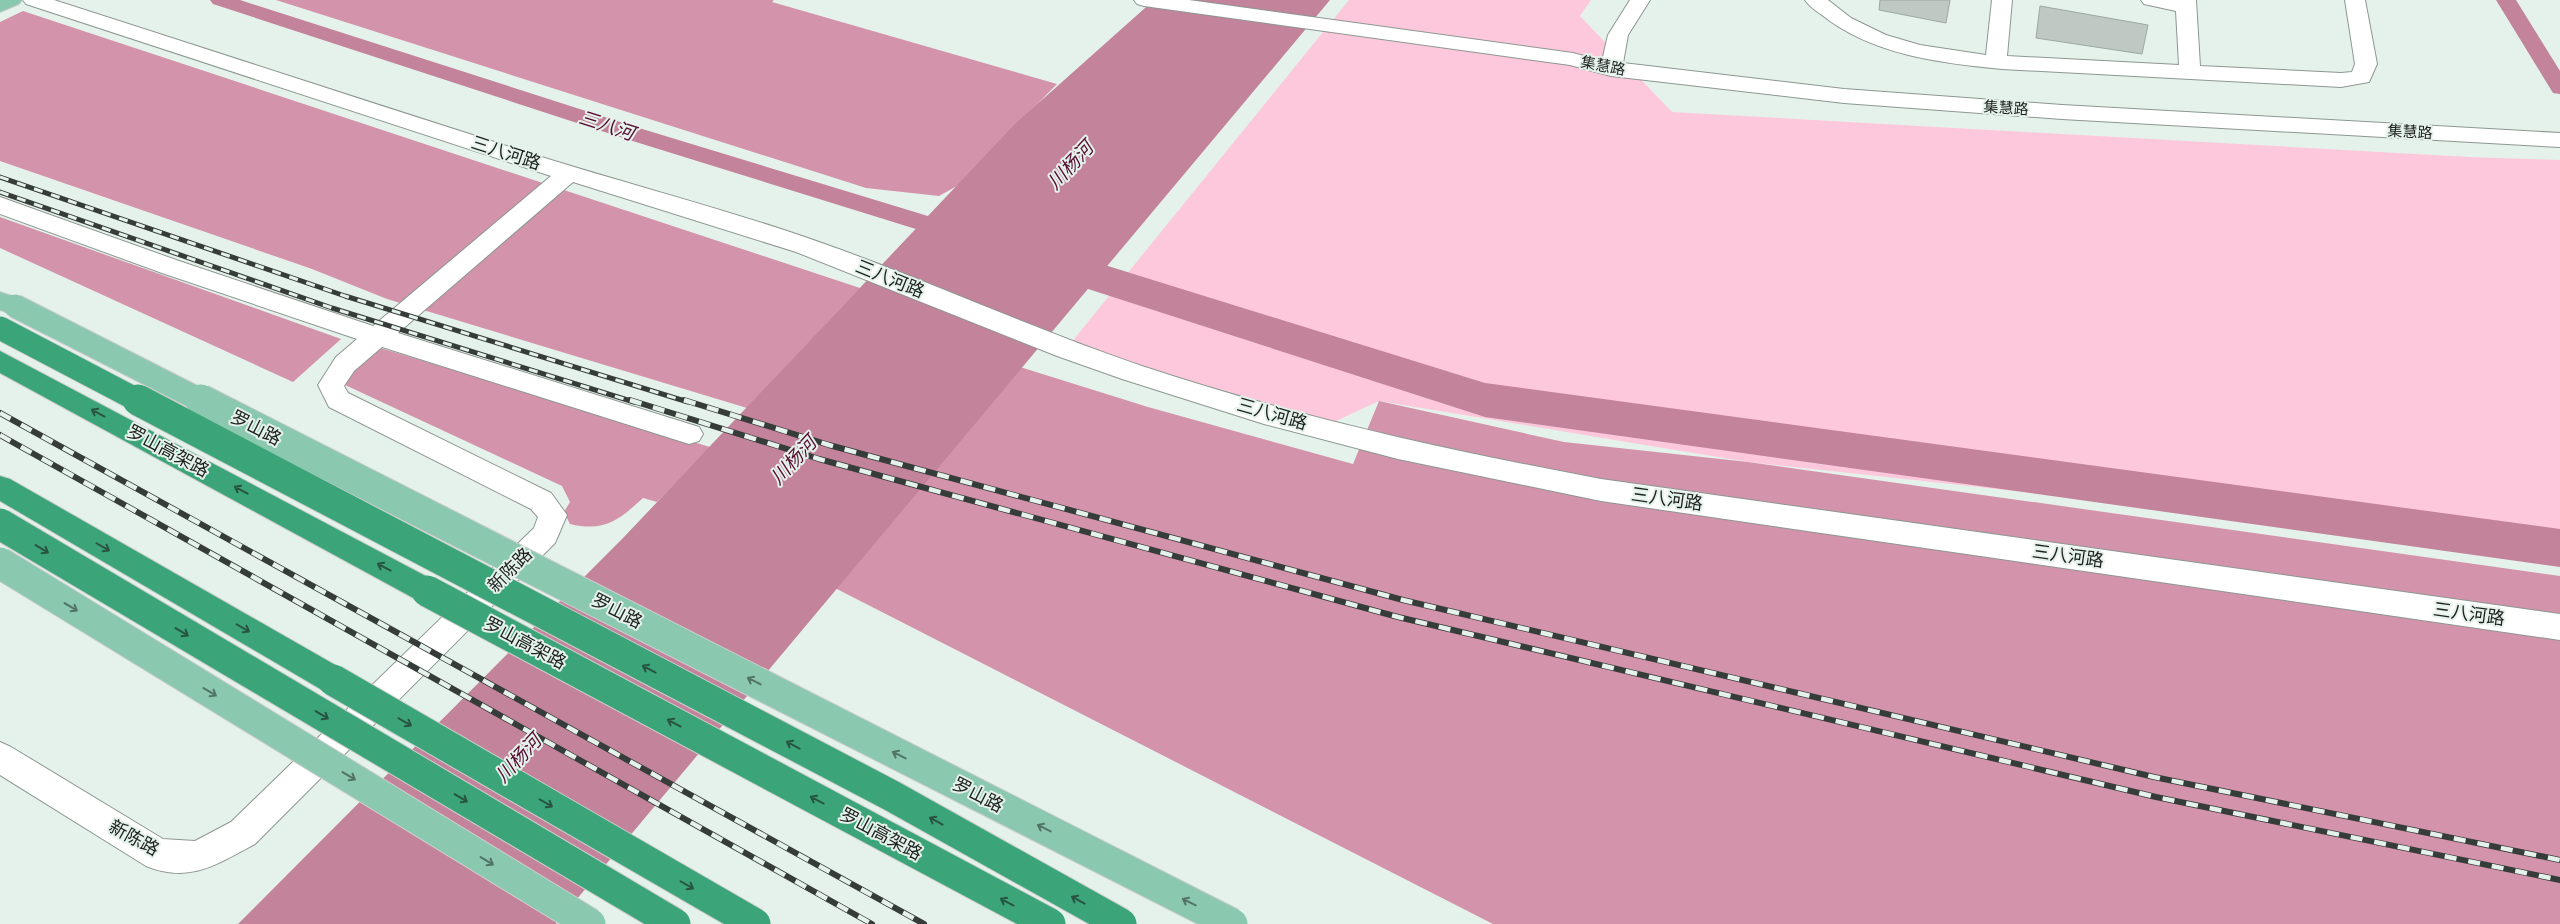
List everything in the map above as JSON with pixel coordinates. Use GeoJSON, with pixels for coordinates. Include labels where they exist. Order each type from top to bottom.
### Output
{"type":"FeatureCollection","features":[{"type":"Feature","properties":{"kind":"highway"},"geometry":{"type":"LineString","coordinates":[[5,312],[892,796],[1121,924]]}},
{"type":"Feature","properties":{"kind":"highway","name":"罗山高架路"},"geometry":{"type":"LineString","coordinates":[[0,361],[1050,924]]}},
{"type":"Feature","properties":{"kind":"highway"},"geometry":{"type":"LineString","coordinates":[[0,487],[755,924]]}},
{"type":"Feature","properties":{"kind":"highway"},"geometry":{"type":"LineString","coordinates":[[0,524],[675,924]]}},
{"type":"Feature","properties":{"kind":"main road"},"geometry":{"type":"LineString","coordinates":[[0,6],[12,0]]}},
{"type":"Feature","properties":{"kind":"main road","name":"罗山路"},"geometry":{"type":"LineString","coordinates":[[5,312],[1232,924]]}},
{"type":"Feature","properties":{"kind":"main road"},"geometry":{"type":"LineString","coordinates":[[0,563],[590,924]]}},
{"type":"Feature","properties":{"kind":"street","name":"三八河路"},"geometry":{"type":"LineString","coordinates":[[33,0],[568,173],[748,227],[853,264],[1066,349],[1260,411],[1407,452],[1500,472],[1601,490],[2560,627]]}},
{"type":"Feature","properties":{"kind":"street","name":"集慧路"},"geometry":{"type":"LineString","coordinates":[[1144,0],[1844,96],[2062,112],[2557,133]]}},
{"type":"Feature","properties":{"kind":"street"},"geometry":{"type":"LineString","coordinates":[[1606,62],[1606,34],[1626,0]]}},
{"type":"Feature","properties":{"kind":"street"},"geometry":{"type":"LineString","coordinates":[[1606,62],[1618,36],[1640,0]]}},
{"type":"Feature","properties":{"kind":"street"},"geometry":{"type":"LineString","coordinates":[[1814,0],[1833,16],[1853,27],[1897,45],[1942,56],[1996,61],[2341,80],[2361,76],[2366,64],[2355,0]]}},
{"type":"Feature","properties":{"kind":"street"},"geometry":{"type":"LineString","coordinates":[[1996,61],[2002,0]]}},
{"type":"Feature","properties":{"kind":"street"},"geometry":{"type":"LineString","coordinates":[[2151,0],[2187,3],[2190,72]]}},
{"type":"Feature","properties":{"kind":"street","name":"新陈路"},"geometry":{"type":"LineString","coordinates":[[0,757],[158,856],[197,857],[243,833],[545,535],[553,515],[541,501],[338,400],[331,385],[345,364],[568,173]]}},
{"type":"Feature","properties":{"kind":"street"},"geometry":{"type":"LineString","coordinates":[[0,205],[79,236],[377,337],[689,434]]}},
{"type":"Feature","properties":{"kind":"shaded area"},"geometry":{"type":"Polygon","coordinates":[[[276,0],[774,0],[772,2],[1057,84],[957,186],[939,196],[866,188],[276,0]]]}},
{"type":"Feature","properties":{"kind":"shaded area"},"geometry":{"type":"Polygon","coordinates":[[[1349,0],[1591,0],[1580,16],[1672,112],[2469,157],[2560,160],[2560,550],[1748,462],[1379,401],[1321,428],[1066,349],[1349,0]]]}},
{"type":"Feature","properties":{"kind":"shaded area"},"geometry":{"type":"Polygon","coordinates":[[[23,11],[860,288],[747,408],[387,299],[312,269],[0,161],[0,22],[23,11]]]}},
{"type":"Feature","properties":{"kind":"shaded area"},"geometry":{"type":"Polygon","coordinates":[[[0,217],[341,339],[293,382],[0,248],[0,217]]]}},
{"type":"Feature","properties":{"kind":"shaded area"},"geometry":{"type":"Polygon","coordinates":[[[377,347],[710,447],[657,502],[643,498],[626,513],[610,523],[592,527],[570,524],[564,512],[570,502],[562,486],[343,384],[352,370],[377,347]]]}},
{"type":"Feature","properties":{"kind":"shaded area"},"geometry":{"type":"Polygon","coordinates":[[[1007,363],[1148,407],[1353,464],[1379,401],[1564,442],[1748,462],[2560,576],[2560,924],[1493,924],[831,586],[1007,363]]]}},
{"type":"Feature","properties":{"kind":"water"},"geometry":{"type":"Polygon","coordinates":[[[1154,0],[1330,0],[556,924],[238,924],[624,537],[1015,124],[1154,0]]]}},
{"type":"Feature","properties":{"kind":"building"},"geometry":{"type":"Polygon","coordinates":[[[1880,0],[1950,0],[1946,23],[1879,10],[1880,0]]]}},
{"type":"Feature","properties":{"kind":"building"},"geometry":{"type":"Polygon","coordinates":[[[2040,6],[2148,25],[2142,54],[2036,38],[2040,6]]]}},
{"type":"Feature","properties":{"kind":"waterway","name":"三八河"},"geometry":{"type":"LineString","coordinates":[[220,0],[631,133],[956,233]]}},
{"type":"Feature","properties":{"kind":"waterway","name":"川杨河"},"geometry":{"type":"LineString","coordinates":[[2506,0],[2560,88]]}},
{"type":"Feature","properties":{"kind":"waterway"},"geometry":{"type":"LineString","coordinates":[[1037,258],[1485,400],[2560,548]]}},
{"type":"Feature","properties":{"kind":"railway"},"geometry":{"type":"LineString","coordinates":[[0,177],[345,296],[688,402]]}},
{"type":"Feature","properties":{"kind":"railway"},"geometry":{"type":"LineString","coordinates":[[0,192],[332,308],[634,402]]}},
{"type":"Feature","properties":{"kind":"railway"},"geometry":{"type":"LineString","coordinates":[[630,400],[819,459],[1398,617],[2156,797],[2560,880]]}},
{"type":"Feature","properties":{"kind":"railway"},"geometry":{"type":"LineString","coordinates":[[684,400],[829,445],[1403,600],[2154,777],[2560,860]]}},
{"type":"Feature","properties":{"kind":"railway"},"geometry":{"type":"LineString","coordinates":[[0,413],[924,924]]}},
{"type":"Feature","properties":{"kind":"railway"},"geometry":{"type":"LineString","coordinates":[[0,435],[872,924]]}}]}
